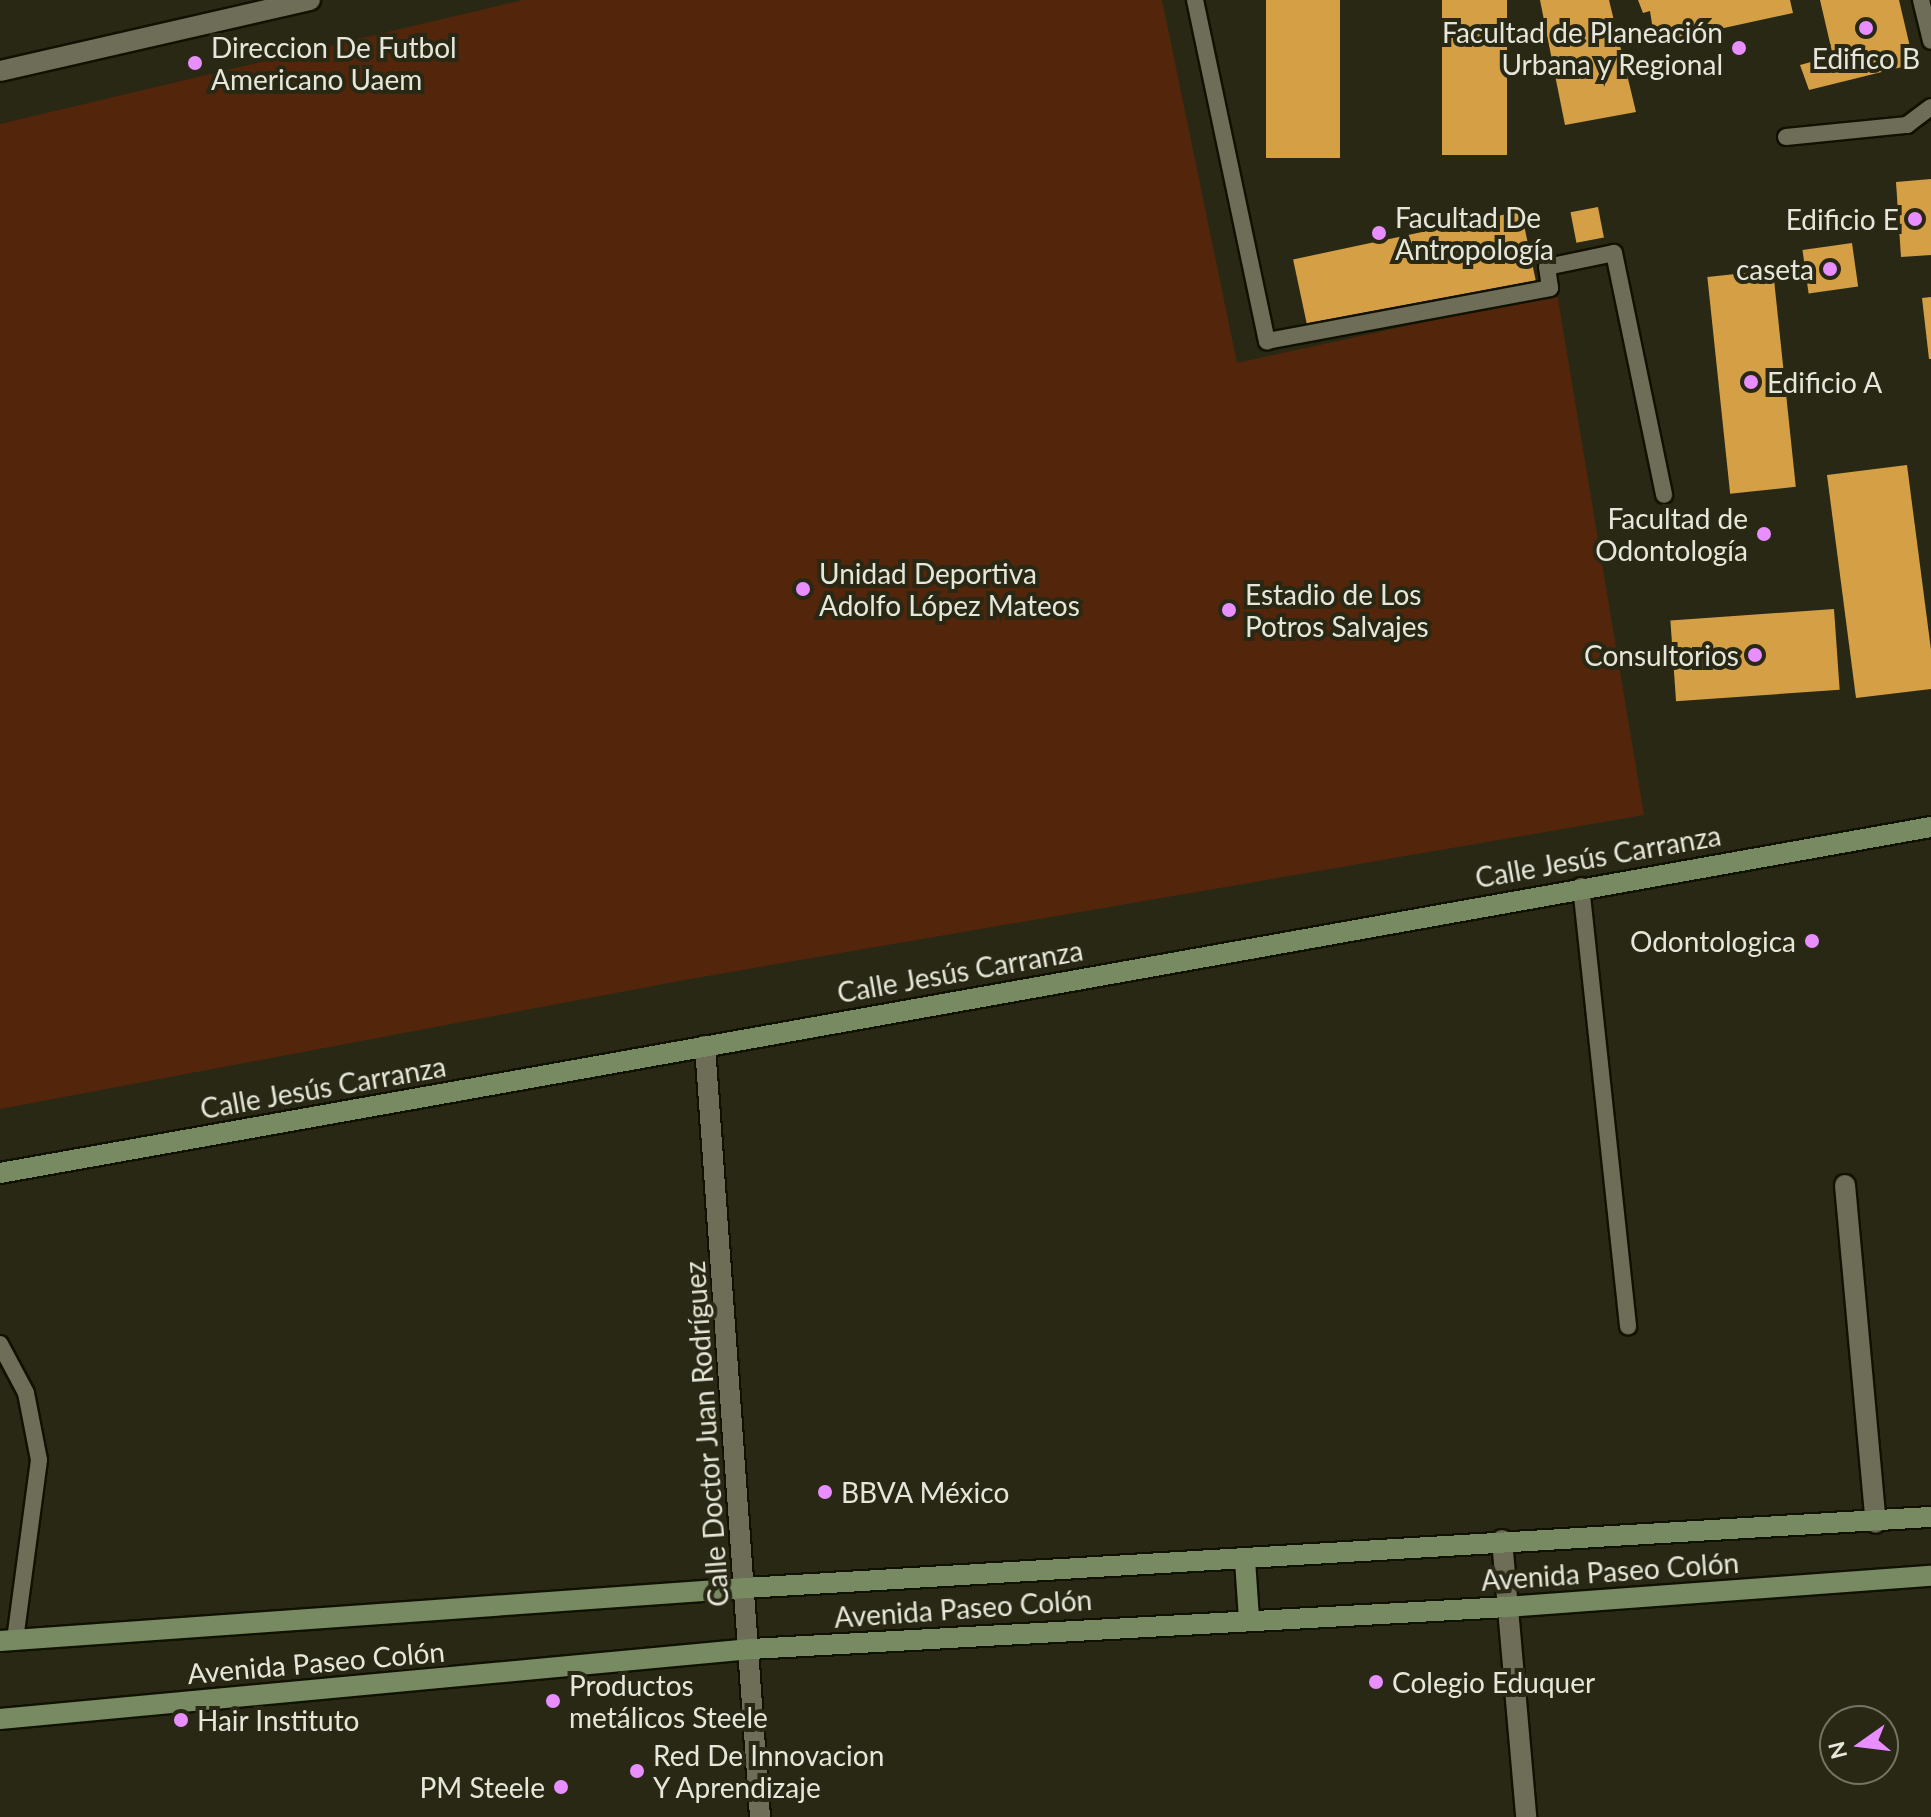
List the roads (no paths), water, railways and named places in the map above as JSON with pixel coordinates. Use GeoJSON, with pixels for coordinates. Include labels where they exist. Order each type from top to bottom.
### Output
{"type":"FeatureCollection","features":[{"type":"Feature","properties":{"kind":"main road","name":"Calle Jesús Carranza"},"geometry":{"type":"LineString","coordinates":[[0,1173],[1581,886],[1931,827]]}},
{"type":"Feature","properties":{"kind":"main road","name":"Avenida Paseo Colón"},"geometry":{"type":"LineString","coordinates":[[8,1640],[745,1588],[1245,1560],[1502,1540],[1876,1523],[1931,1517]]}},
{"type":"Feature","properties":{"kind":"main road"},"geometry":{"type":"LineString","coordinates":[[1245,1560],[1249,1618]]}},
{"type":"Feature","properties":{"kind":"main road","name":"Avenida Paseo Colón"},"geometry":{"type":"LineString","coordinates":[[0,1719],[751,1649],[1249,1618],[1506,1607],[1931,1576]]}},
{"type":"Feature","properties":{"kind":"street"},"geometry":{"type":"LineString","coordinates":[[0,71],[310,0]]}},
{"type":"Feature","properties":{"kind":"street","name":"Calle Doctor Juan Rodríguez"},"geometry":{"type":"LineString","coordinates":[[705,1046],[751,1649],[760,1817]]}},
{"type":"Feature","properties":{"kind":"street"},"geometry":{"type":"LineString","coordinates":[[1845,1185],[1876,1523]]}},
{"type":"Feature","properties":{"kind":"street"},"geometry":{"type":"LineString","coordinates":[[1502,1540],[1526,1817]]}},
{"type":"Feature","properties":{"kind":"lane"},"geometry":{"type":"LineString","coordinates":[[1195,0],[1267,341],[1550,288],[1547,267],[1614,253],[1664,495]]}},
{"type":"Feature","properties":{"kind":"lane"},"geometry":{"type":"LineString","coordinates":[[1921,0],[1931,41]]}},
{"type":"Feature","properties":{"kind":"lane"},"geometry":{"type":"LineString","coordinates":[[1786,137],[1907,125],[1931,107]]}},
{"type":"Feature","properties":{"kind":"lane"},"geometry":{"type":"LineString","coordinates":[[1581,886],[1628,1327]]}},
{"type":"Feature","properties":{"kind":"lane"},"geometry":{"type":"LineString","coordinates":[[0,1344],[26,1393],[39,1460],[8,1640]]}},
{"type":"Feature","properties":{"kind":"place","name":"Edifico B"},"geometry":{"type":"Point","coordinates":[1866,28]}},
{"type":"Feature","properties":{"kind":"place","name":"Facultad de Planeación Urbana y Regional"},"geometry":{"type":"Point","coordinates":[1739,48]}},
{"type":"Feature","properties":{"kind":"place","name":"Direccion De Futbol Americano Uaem"},"geometry":{"type":"Point","coordinates":[195,63]}},
{"type":"Feature","properties":{"kind":"place","name":"Edificio E"},"geometry":{"type":"Point","coordinates":[1915,219]}},
{"type":"Feature","properties":{"kind":"place","name":"Facultad De Antropología"},"geometry":{"type":"Point","coordinates":[1379,233]}},
{"type":"Feature","properties":{"kind":"place","name":"caseta"},"geometry":{"type":"Point","coordinates":[1830,269]}},
{"type":"Feature","properties":{"kind":"place","name":"Edificio A"},"geometry":{"type":"Point","coordinates":[1751,382]}},
{"type":"Feature","properties":{"kind":"place","name":"Facultad de Odontología"},"geometry":{"type":"Point","coordinates":[1764,534]}},
{"type":"Feature","properties":{"kind":"place","name":"Unidad Deportiva Adolfo López Mateos"},"geometry":{"type":"Point","coordinates":[803,589]}},
{"type":"Feature","properties":{"kind":"place","name":"Estadio de Los Potros Salvajes"},"geometry":{"type":"Point","coordinates":[1229,610]}},
{"type":"Feature","properties":{"kind":"place","name":"Consultorios"},"geometry":{"type":"Point","coordinates":[1755,655]}},
{"type":"Feature","properties":{"kind":"place","name":"Odontologica"},"geometry":{"type":"Point","coordinates":[1812,941]}},
{"type":"Feature","properties":{"kind":"place","name":"BBVA México"},"geometry":{"type":"Point","coordinates":[825,1492]}},
{"type":"Feature","properties":{"kind":"place","name":"Colegio Eduquer"},"geometry":{"type":"Point","coordinates":[1376,1682]}},
{"type":"Feature","properties":{"kind":"place","name":"Productos metálicos Steele"},"geometry":{"type":"Point","coordinates":[553,1701]}},
{"type":"Feature","properties":{"kind":"place","name":"Hair Instituto"},"geometry":{"type":"Point","coordinates":[181,1720]}},
{"type":"Feature","properties":{"kind":"place","name":"Red De Innovacion Y Aprendizaje"},"geometry":{"type":"Point","coordinates":[637,1771]}},
{"type":"Feature","properties":{"kind":"place","name":"PM Steele"},"geometry":{"type":"Point","coordinates":[561,1787]}}]}
